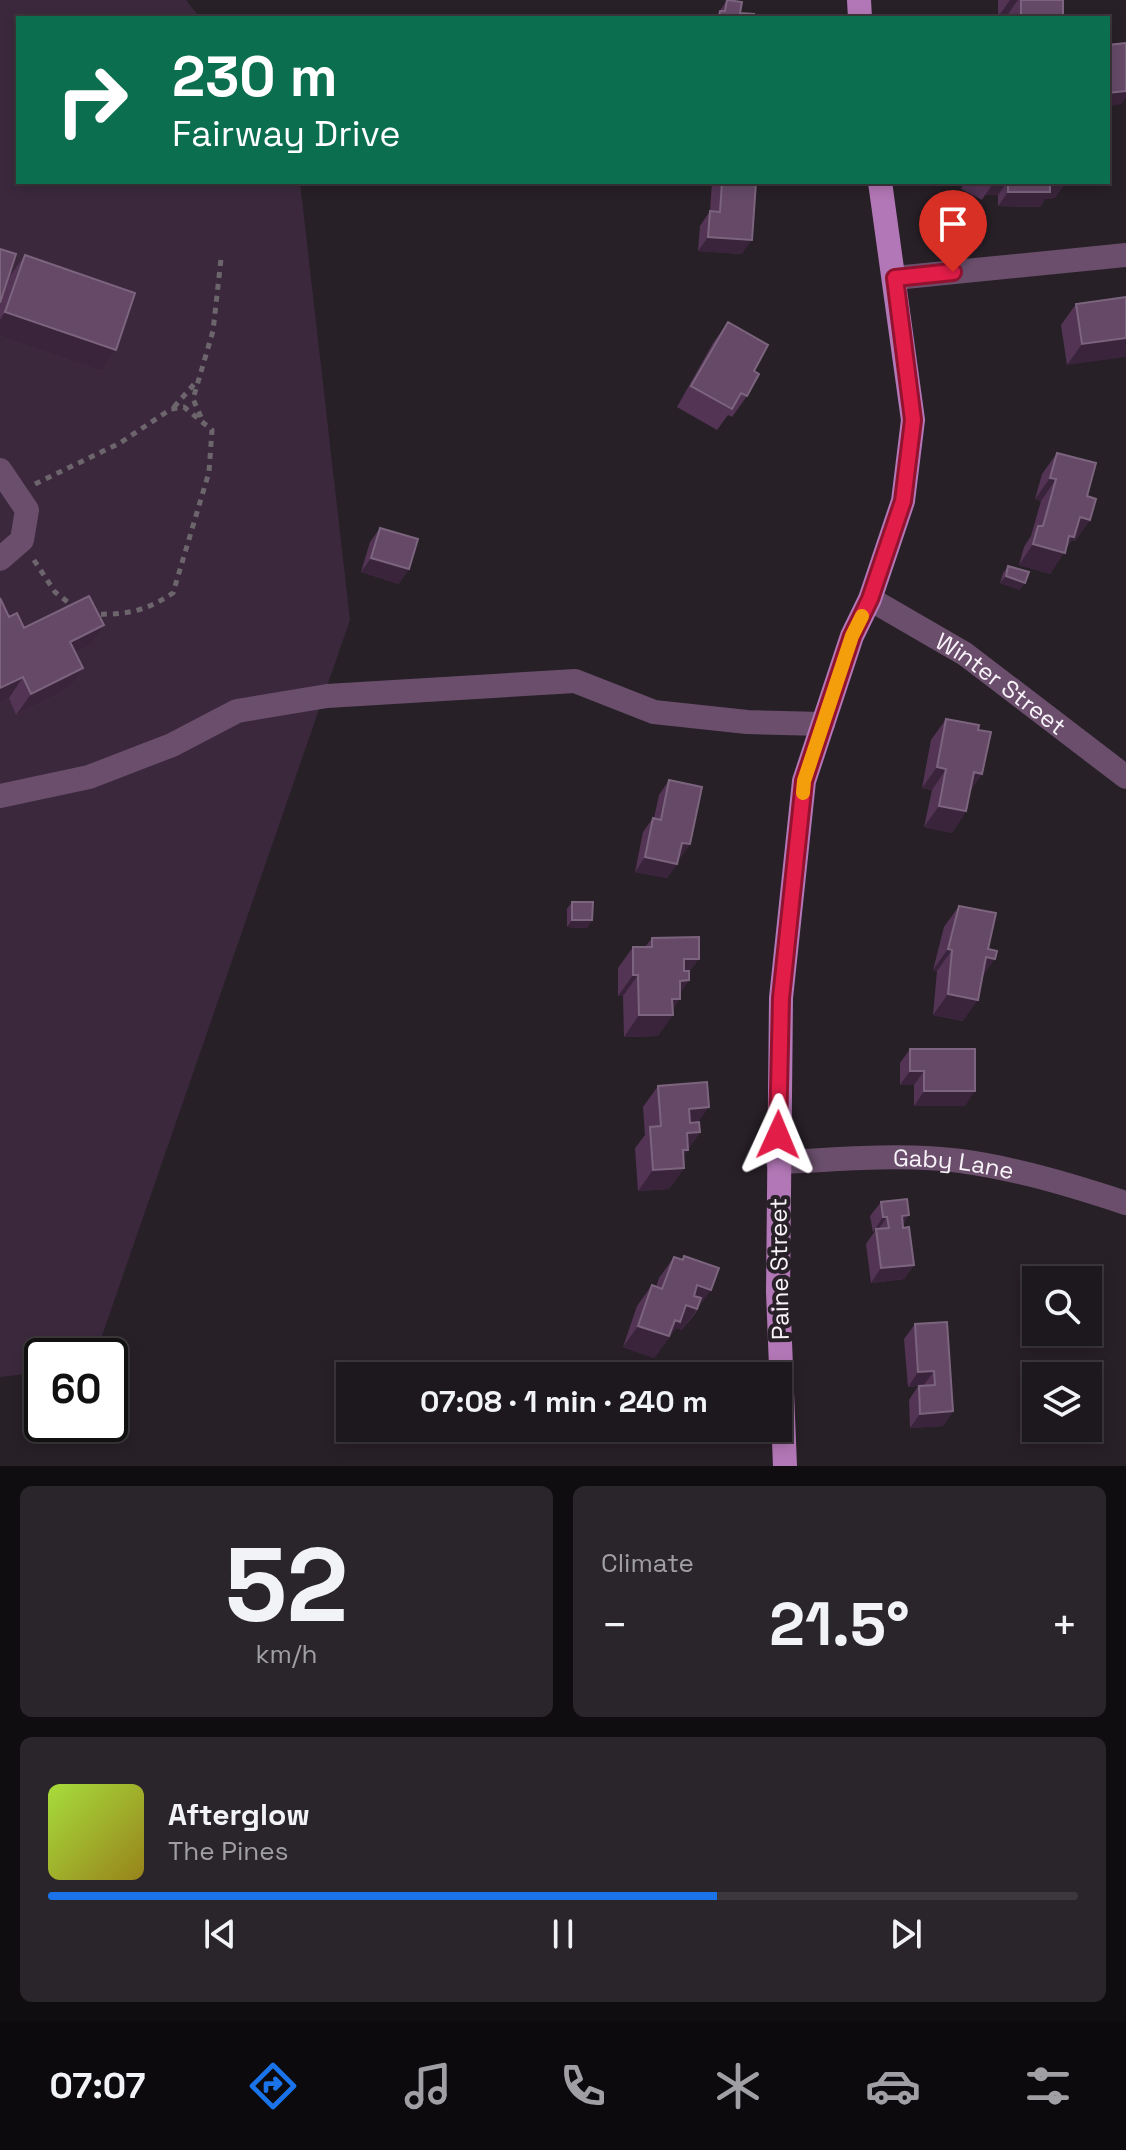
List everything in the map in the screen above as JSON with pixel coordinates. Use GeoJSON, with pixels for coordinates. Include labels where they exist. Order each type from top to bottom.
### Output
{"type":"FeatureCollection","features":[{"type":"Feature","properties":{"kind":"main road","name":"Paine Street"},"geometry":{"type":"LineString","coordinates":[[785,1466],[778,1292],[782,982],[804,781],[852,636],[870,599],[903,501],[913,420],[880,184]]}},
{"type":"Feature","properties":{"kind":"street"},"geometry":{"type":"LineString","coordinates":[[895,278],[1126,255]]}},
{"type":"Feature","properties":{"kind":"street"},"geometry":{"type":"LineString","coordinates":[[0,470],[27,510],[22,540],[0,559]]}},
{"type":"Feature","properties":{"kind":"street","name":"Winter Street"},"geometry":{"type":"LineString","coordinates":[[870,599],[965,654],[1126,777]]}},
{"type":"Feature","properties":{"kind":"street"},"geometry":{"type":"LineString","coordinates":[[0,796],[89,777],[172,745],[237,711],[327,696],[575,681],[654,712],[747,722],[823,724]]}},
{"type":"Feature","properties":{"kind":"street","name":"Gaby Lane"},"geometry":{"type":"LineString","coordinates":[[778,1162],[891,1157],[959,1161],[1040,1175],[1126,1203]]}},
{"type":"Feature","properties":{"kind":"path"},"geometry":{"type":"LineString","coordinates":[[201,418],[193,399],[213,331],[221,259]]}},
{"type":"Feature","properties":{"kind":"path"},"geometry":{"type":"LineString","coordinates":[[16,493],[120,443],[171,409],[197,381]]}},
{"type":"Feature","properties":{"kind":"path"},"geometry":{"type":"LineString","coordinates":[[87,613],[124,615],[157,604],[173,593],[209,472],[212,430],[184,407],[171,409]]}},
{"type":"Feature","properties":{"kind":"path"},"geometry":{"type":"LineString","coordinates":[[22,540],[55,592],[78,609]]}},
{"type":"Feature","properties":{"kind":"shaded area"},"geometry":{"type":"Polygon","coordinates":[[[0,0],[186,0],[198,16],[16,16],[16,184],[300,184],[350,620],[101,1338],[24,1338],[24,1374],[0,1377],[0,0]]]}},
{"type":"Feature","properties":{"kind":"building"},"geometry":{"type":"Polygon","coordinates":[[[727,0],[742,2],[740,13],[754,14],[719,16],[720,11],[725,11],[727,0]]]}},
{"type":"Feature","properties":{"kind":"building"},"geometry":{"type":"Polygon","coordinates":[[[1021,0],[1063,0],[1063,16],[1021,16],[1021,0]]]}},
{"type":"Feature","properties":{"kind":"building"},"geometry":{"type":"Polygon","coordinates":[[[1126,43],[1126,91],[1110,93],[1110,45],[1126,43]]]}},
{"type":"Feature","properties":{"kind":"building"},"geometry":{"type":"Polygon","coordinates":[[[722,184],[756,184],[752,240],[708,237],[710,211],[720,212],[722,184]]]}},
{"type":"Feature","properties":{"kind":"building"},"geometry":{"type":"Polygon","coordinates":[[[1008,184],[1050,184],[1050,192],[1008,192],[1008,184]]]}},
{"type":"Feature","properties":{"kind":"building"},"geometry":{"type":"Polygon","coordinates":[[[0,249],[16,254],[0,303],[0,249]]]}},
{"type":"Feature","properties":{"kind":"building"},"geometry":{"type":"Polygon","coordinates":[[[25,255],[135,293],[116,350],[5,312],[25,255]]]}},
{"type":"Feature","properties":{"kind":"building"},"geometry":{"type":"Polygon","coordinates":[[[1126,297],[1126,338],[1082,344],[1076,304],[1126,297]]]}},
{"type":"Feature","properties":{"kind":"building"},"geometry":{"type":"Polygon","coordinates":[[[728,322],[768,345],[754,371],[759,374],[747,396],[741,393],[732,409],[691,386],[728,322]]]}},
{"type":"Feature","properties":{"kind":"building"},"geometry":{"type":"Polygon","coordinates":[[[1057,453],[1096,463],[1087,496],[1096,499],[1090,520],[1080,517],[1074,537],[1069,536],[1065,553],[1033,544],[1038,526],[1043,526],[1056,479],[1050,478],[1057,453]]]}},
{"type":"Feature","properties":{"kind":"building"},"geometry":{"type":"Polygon","coordinates":[[[380,528],[418,539],[409,569],[371,558],[380,528]]]}},
{"type":"Feature","properties":{"kind":"building"},"geometry":{"type":"Polygon","coordinates":[[[1008,566],[1029,572],[1025,583],[1006,576],[1008,566]]]}},
{"type":"Feature","properties":{"kind":"building"},"geometry":{"type":"Polygon","coordinates":[[[89,596],[104,625],[70,642],[83,668],[31,694],[23,677],[0,688],[0,598],[9,617],[17,613],[24,628],[89,596]]]}},
{"type":"Feature","properties":{"kind":"building"},"geometry":{"type":"Polygon","coordinates":[[[946,719],[979,725],[978,730],[991,732],[982,774],[974,772],[966,811],[939,806],[946,769],[937,767],[946,719]]]}},
{"type":"Feature","properties":{"kind":"building"},"geometry":{"type":"Polygon","coordinates":[[[669,780],[702,787],[690,844],[682,843],[677,864],[645,857],[653,818],[661,820],[669,780]]]}},
{"type":"Feature","properties":{"kind":"building"},"geometry":{"type":"Polygon","coordinates":[[[572,902],[593,902],[592,920],[572,920],[572,902]]]}},
{"type":"Feature","properties":{"kind":"building"},"geometry":{"type":"Polygon","coordinates":[[[959,906],[996,913],[988,949],[997,951],[995,959],[986,957],[978,1000],[948,994],[952,950],[948,949],[959,906]]]}},
{"type":"Feature","properties":{"kind":"building"},"geometry":{"type":"Polygon","coordinates":[[[699,937],[699,959],[684,959],[684,971],[689,971],[689,980],[680,981],[680,999],[672,999],[673,1015],[639,1015],[638,975],[633,975],[633,947],[652,947],[652,938],[699,937]]]}},
{"type":"Feature","properties":{"kind":"building"},"geometry":{"type":"Polygon","coordinates":[[[910,1049],[975,1049],[975,1091],[924,1091],[924,1071],[910,1071],[910,1049]]]}},
{"type":"Feature","properties":{"kind":"building"},"geometry":{"type":"Polygon","coordinates":[[[707,1082],[709,1107],[689,1109],[690,1123],[699,1122],[700,1132],[687,1133],[688,1150],[683,1150],[684,1168],[653,1170],[650,1127],[661,1126],[658,1086],[707,1082]]]}},
{"type":"Feature","properties":{"kind":"building"},"geometry":{"type":"Polygon","coordinates":[[[907,1199],[909,1215],[902,1216],[903,1228],[909,1227],[914,1265],[881,1268],[876,1229],[889,1228],[887,1217],[883,1217],[881,1202],[907,1199]]]}},
{"type":"Feature","properties":{"kind":"building"},"geometry":{"type":"Polygon","coordinates":[[[684,1256],[719,1268],[711,1290],[697,1285],[694,1296],[701,1298],[697,1309],[686,1305],[680,1322],[675,1320],[669,1336],[638,1326],[652,1285],[662,1289],[674,1257],[683,1260],[684,1256]]]}},
{"type":"Feature","properties":{"kind":"building"},"geometry":{"type":"Polygon","coordinates":[[[947,1322],[953,1411],[920,1414],[919,1386],[935,1385],[934,1371],[918,1372],[915,1324],[947,1322]]]}},
{"type":"Feature","properties":{"kind":"slow traffic"},"geometry":{"type":"LineString","coordinates":[[803,793],[804,781],[852,636],[862,616]]}},
{"type":"Feature","properties":{"kind":"route"},"geometry":{"type":"LineString","coordinates":[[778,1135],[781,998],[804,781],[852,636],[870,599],[903,501],[913,420],[895,278],[953,272]]}}]}
